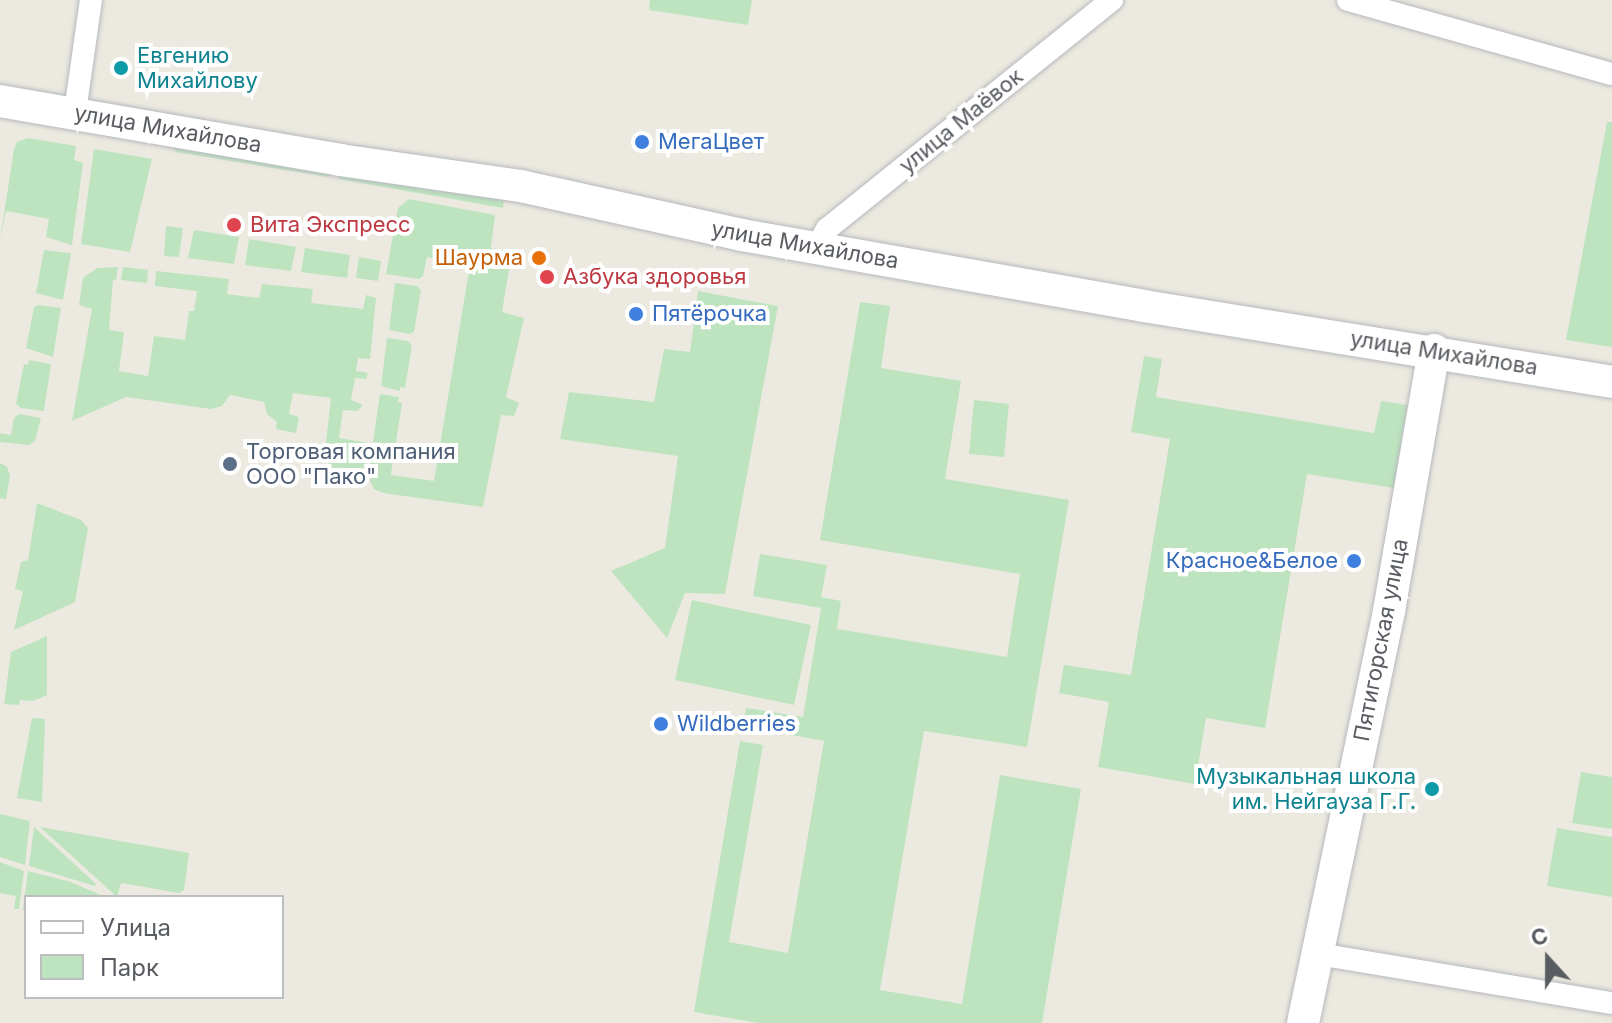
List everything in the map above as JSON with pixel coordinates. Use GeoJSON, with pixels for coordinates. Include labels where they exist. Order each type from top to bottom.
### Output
{"type":"FeatureCollection","features":[{"type":"Feature","properties":{"kind":"street"},"geometry":{"type":"LineString","coordinates":[[75,112],[91,0]]}},
{"type":"Feature","properties":{"kind":"street","name":"улица Маёвок"},"geometry":{"type":"LineString","coordinates":[[816,248],[827,229],[1112,0]]}},
{"type":"Feature","properties":{"kind":"street"},"geometry":{"type":"LineString","coordinates":[[1348,0],[1612,74]]}},
{"type":"Feature","properties":{"kind":"street","name":"улица Михайлова"},"geometry":{"type":"LineString","coordinates":[[0,101],[244,144],[521,186],[742,235],[1144,306],[1434,350],[1612,382]]}},
{"type":"Feature","properties":{"kind":"street","name":"Пятигорская улица"},"geometry":{"type":"LineString","coordinates":[[1303,1023],[1389,611],[1434,350]]}},
{"type":"Feature","properties":{"kind":"street"},"geometry":{"type":"LineString","coordinates":[[1318,954],[1612,1003]]}},
{"type":"Feature","properties":{"kind":"green space"},"geometry":{"type":"Polygon","coordinates":[[[650,0],[752,0],[748,25],[649,10],[650,0]]]}},
{"type":"Feature","properties":{"kind":"green space"},"geometry":{"type":"Polygon","coordinates":[[[1607,122],[1612,122],[1612,347],[1566,340],[1607,122]]]}},
{"type":"Feature","properties":{"kind":"green space"},"geometry":{"type":"Polygon","coordinates":[[[28,138],[76,146],[74,160],[83,163],[72,245],[46,237],[49,219],[6,211],[0,240],[14,149],[17,142],[28,138]]]}},
{"type":"Feature","properties":{"kind":"green space"},"geometry":{"type":"Polygon","coordinates":[[[172,147],[331,170],[329,177],[176,152],[172,147]]]}},
{"type":"Feature","properties":{"kind":"green space"},"geometry":{"type":"Polygon","coordinates":[[[94,149],[152,159],[130,252],[81,244],[94,149]]]}},
{"type":"Feature","properties":{"kind":"green space"},"geometry":{"type":"Polygon","coordinates":[[[340,171],[504,199],[503,208],[339,179],[340,171]]]}},
{"type":"Feature","properties":{"kind":"green space"},"geometry":{"type":"Polygon","coordinates":[[[409,199],[495,215],[491,248],[512,251],[502,312],[524,318],[506,397],[519,403],[514,416],[501,415],[483,507],[383,493],[374,489],[370,481],[371,450],[389,452],[393,457],[391,475],[434,481],[470,265],[427,257],[423,276],[419,279],[386,274],[398,208],[409,199]]]}},
{"type":"Feature","properties":{"kind":"green space"},"geometry":{"type":"Polygon","coordinates":[[[166,226],[183,228],[179,257],[164,256],[166,226]]]}},
{"type":"Feature","properties":{"kind":"green space"},"geometry":{"type":"Polygon","coordinates":[[[194,230],[239,237],[234,264],[188,258],[194,230]]]}},
{"type":"Feature","properties":{"kind":"green space"},"geometry":{"type":"Polygon","coordinates":[[[249,239],[296,247],[291,271],[245,265],[249,239]]]}},
{"type":"Feature","properties":{"kind":"green space"},"geometry":{"type":"Polygon","coordinates":[[[305,248],[350,255],[347,278],[301,272],[305,248]]]}},
{"type":"Feature","properties":{"kind":"green space"},"geometry":{"type":"Polygon","coordinates":[[[44,250],[71,253],[63,300],[36,293],[44,250]]]}},
{"type":"Feature","properties":{"kind":"green space"},"geometry":{"type":"Polygon","coordinates":[[[359,257],[381,261],[378,281],[356,278],[359,257]]]}},
{"type":"Feature","properties":{"kind":"green space"},"geometry":{"type":"Polygon","coordinates":[[[118,267],[116,280],[113,280],[109,330],[124,332],[119,371],[148,376],[154,336],[185,340],[189,311],[194,311],[197,291],[155,286],[156,271],[229,279],[227,294],[259,298],[262,284],[313,289],[311,303],[363,309],[366,295],[376,298],[370,359],[358,358],[356,371],[368,373],[366,379],[355,378],[351,400],[363,405],[357,411],[343,410],[339,438],[368,443],[364,479],[343,480],[324,459],[331,398],[293,393],[289,414],[299,417],[296,433],[276,429],[277,422],[267,414],[264,402],[230,395],[222,406],[211,409],[126,397],[72,421],[92,309],[79,305],[83,278],[97,268],[118,267]]]}},
{"type":"Feature","properties":{"kind":"green space"},"geometry":{"type":"Polygon","coordinates":[[[123,267],[148,270],[147,283],[121,280],[123,267]]]}},
{"type":"Feature","properties":{"kind":"green space"},"geometry":{"type":"Polygon","coordinates":[[[395,283],[417,286],[421,290],[414,332],[409,334],[389,330],[395,283]]]}},
{"type":"Feature","properties":{"kind":"green space"},"geometry":{"type":"Polygon","coordinates":[[[698,291],[778,306],[725,594],[685,593],[667,638],[611,571],[665,548],[678,456],[560,439],[569,392],[654,402],[664,349],[690,352],[698,291]]]}},
{"type":"Feature","properties":{"kind":"green space"},"geometry":{"type":"Polygon","coordinates":[[[860,302],[890,306],[881,368],[961,381],[945,479],[1069,500],[1027,747],[924,731],[880,990],[962,1004],[1000,775],[1081,789],[1042,1023],[758,1023],[694,1012],[740,741],[763,745],[729,942],[788,953],[824,741],[743,726],[746,708],[803,717],[821,608],[753,596],[760,554],[827,565],[821,597],[841,601],[837,629],[1007,657],[1020,574],[820,540],[860,302]]]}},
{"type":"Feature","properties":{"kind":"green space"},"geometry":{"type":"Polygon","coordinates":[[[34,307],[61,308],[53,357],[26,348],[34,307]]]}},
{"type":"Feature","properties":{"kind":"green space"},"geometry":{"type":"Polygon","coordinates":[[[387,338],[408,341],[412,346],[405,388],[400,387],[400,391],[381,386],[387,338]]]}},
{"type":"Feature","properties":{"kind":"green space"},"geometry":{"type":"Polygon","coordinates":[[[1144,356],[1162,359],[1156,397],[1374,433],[1381,401],[1407,405],[1394,488],[1307,474],[1265,728],[1206,718],[1195,784],[1098,767],[1109,702],[1059,693],[1064,665],[1131,675],[1170,439],[1131,432],[1144,356]]]}},
{"type":"Feature","properties":{"kind":"green space"},"geometry":{"type":"Polygon","coordinates":[[[29,360],[51,364],[44,411],[21,408],[16,404],[24,364],[28,365],[29,360]]]}},
{"type":"Feature","properties":{"kind":"green space"},"geometry":{"type":"Polygon","coordinates":[[[380,394],[399,397],[398,402],[402,403],[396,443],[373,442],[380,394]]]}},
{"type":"Feature","properties":{"kind":"green space"},"geometry":{"type":"Polygon","coordinates":[[[974,400],[1009,404],[1004,457],[969,454],[974,400]]]}},
{"type":"Feature","properties":{"kind":"green space"},"geometry":{"type":"Polygon","coordinates":[[[19,414],[41,418],[35,441],[29,445],[0,442],[0,433],[11,435],[14,418],[19,414]]]}},
{"type":"Feature","properties":{"kind":"green space"},"geometry":{"type":"Polygon","coordinates":[[[0,463],[7,467],[10,475],[6,499],[0,498],[0,463]]]}},
{"type":"Feature","properties":{"kind":"green space"},"geometry":{"type":"Polygon","coordinates":[[[37,503],[81,520],[88,528],[75,602],[14,630],[23,591],[15,589],[21,562],[28,560],[37,503]]]}},
{"type":"Feature","properties":{"kind":"green space"},"geometry":{"type":"Polygon","coordinates":[[[692,600],[811,625],[794,705],[675,680],[692,600]]]}},
{"type":"Feature","properties":{"kind":"green space"},"geometry":{"type":"Polygon","coordinates":[[[47,636],[47,695],[33,701],[20,700],[19,705],[4,704],[11,652],[47,636]]]}},
{"type":"Feature","properties":{"kind":"green space"},"geometry":{"type":"Polygon","coordinates":[[[32,718],[45,719],[42,802],[17,798],[32,718]]]}},
{"type":"Feature","properties":{"kind":"green space"},"geometry":{"type":"Polygon","coordinates":[[[1581,772],[1612,777],[1612,829],[1572,823],[1581,772]]]}},
{"type":"Feature","properties":{"kind":"green space"},"geometry":{"type":"Polygon","coordinates":[[[0,814],[30,821],[25,865],[0,857],[0,814]]]}},
{"type":"Feature","properties":{"kind":"green space"},"geometry":{"type":"Polygon","coordinates":[[[34,827],[96,884],[95,886],[29,866],[34,827]]]}},
{"type":"Feature","properties":{"kind":"green space"},"geometry":{"type":"Polygon","coordinates":[[[40,827],[189,853],[184,890],[179,893],[121,883],[118,895],[40,827]]]}},
{"type":"Feature","properties":{"kind":"green space"},"geometry":{"type":"Polygon","coordinates":[[[1557,828],[1612,837],[1612,897],[1547,886],[1557,828]]]}},
{"type":"Feature","properties":{"kind":"green space"},"geometry":{"type":"Polygon","coordinates":[[[0,862],[24,871],[19,909],[14,909],[16,896],[0,893],[0,862]]]}},
{"type":"Feature","properties":{"kind":"green space"},"geometry":{"type":"Polygon","coordinates":[[[28,871],[71,882],[100,895],[25,895],[28,871]]]}},
{"type":"Feature","properties":{"kind":"place","name":"Евгению Михайлову"},"geometry":{"type":"Point","coordinates":[121,68]}},
{"type":"Feature","properties":{"kind":"place","name":"МегаЦвет"},"geometry":{"type":"Point","coordinates":[642,142]}},
{"type":"Feature","properties":{"kind":"place","name":"Вита Экспресс"},"geometry":{"type":"Point","coordinates":[234,225]}},
{"type":"Feature","properties":{"kind":"place","name":"Шаурма"},"geometry":{"type":"Point","coordinates":[539,258]}},
{"type":"Feature","properties":{"kind":"place","name":"Азбука здоровья"},"geometry":{"type":"Point","coordinates":[547,277]}},
{"type":"Feature","properties":{"kind":"place","name":"Пятёрочка"},"geometry":{"type":"Point","coordinates":[636,314]}},
{"type":"Feature","properties":{"kind":"place","name":"Торговая компания ООО \"Пако\""},"geometry":{"type":"Point","coordinates":[230,464]}},
{"type":"Feature","properties":{"kind":"place","name":"Красное&Белое"},"geometry":{"type":"Point","coordinates":[1354,561]}},
{"type":"Feature","properties":{"kind":"place","name":"Wildberries"},"geometry":{"type":"Point","coordinates":[661,724]}},
{"type":"Feature","properties":{"kind":"place","name":"Музыкальная школа им. Нейгауза Г.Г."},"geometry":{"type":"Point","coordinates":[1432,789]}}]}
